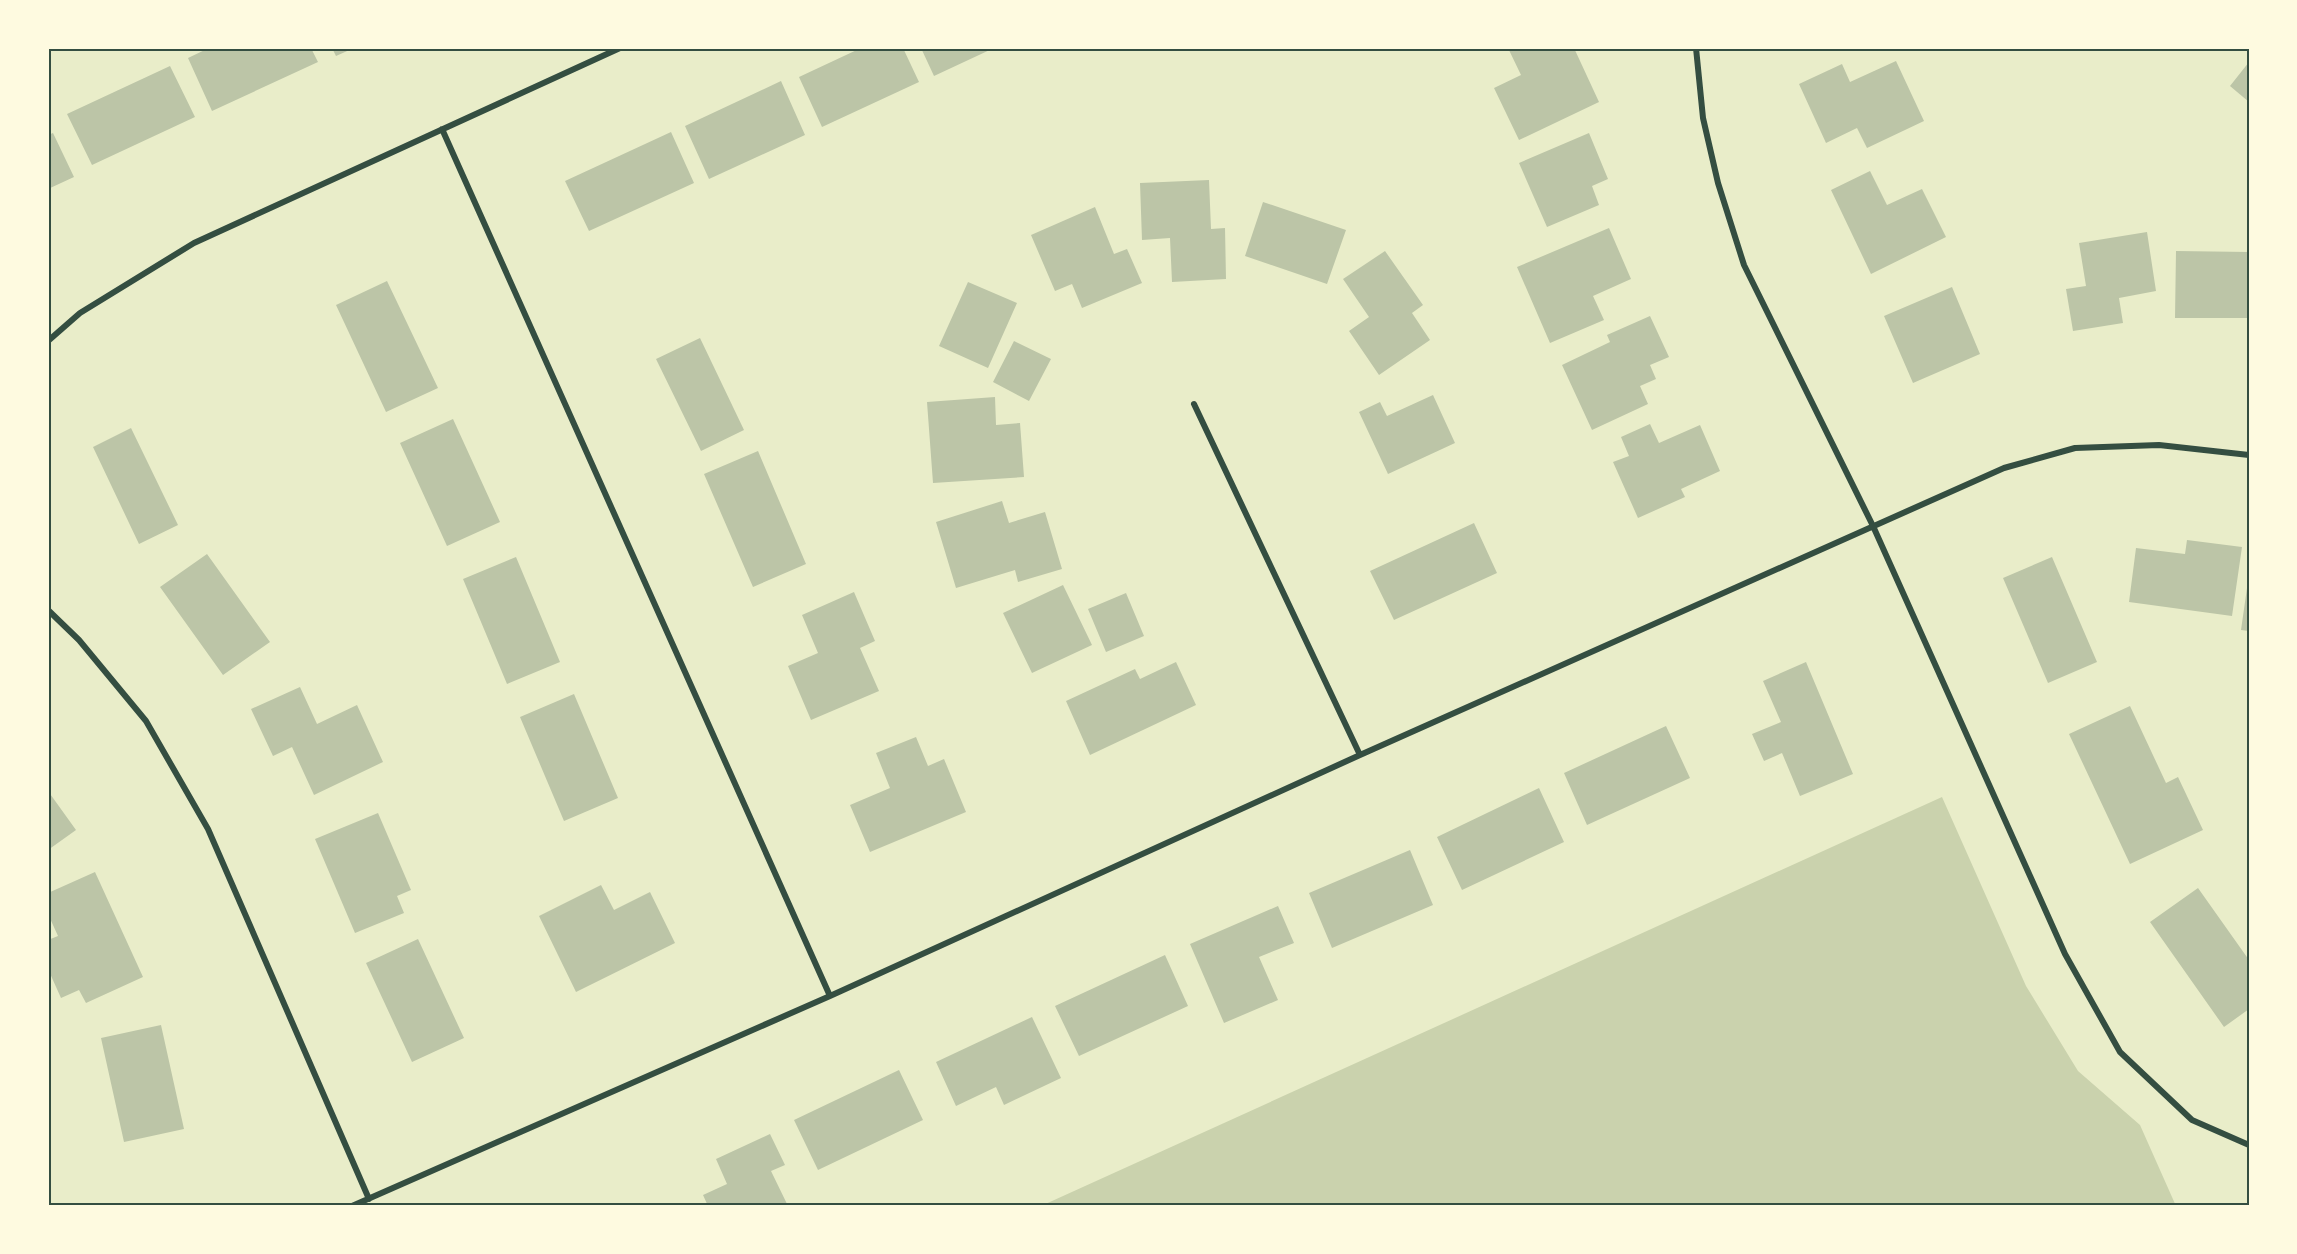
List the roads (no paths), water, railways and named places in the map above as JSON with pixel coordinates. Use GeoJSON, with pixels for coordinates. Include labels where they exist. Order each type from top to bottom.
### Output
{"type":"FeatureCollection","features":[{"type":"Feature","properties":{"kind":"street"},"geometry":{"type":"LineString","coordinates":[[48,341],[80,314],[194,243],[620,48]]}},
{"type":"Feature","properties":{"kind":"street"},"geometry":{"type":"LineString","coordinates":[[1696,48],[1705,129],[1718,183],[1744,265],[1873,526],[2065,954],[2120,1052],[2192,1120],[2249,1145]]}},
{"type":"Feature","properties":{"kind":"street"},"geometry":{"type":"LineString","coordinates":[[442,129],[830,996]]}},
{"type":"Feature","properties":{"kind":"street"},"geometry":{"type":"LineString","coordinates":[[1194,404],[1360,755]]}},
{"type":"Feature","properties":{"kind":"street"},"geometry":{"type":"LineString","coordinates":[[352,1206],[830,996],[1360,755],[2004,468],[2075,448],[2159,444],[2249,455]]}},
{"type":"Feature","properties":{"kind":"street"},"geometry":{"type":"LineString","coordinates":[[48,610],[80,640],[146,721],[207,829],[369,1199]]}}]}
